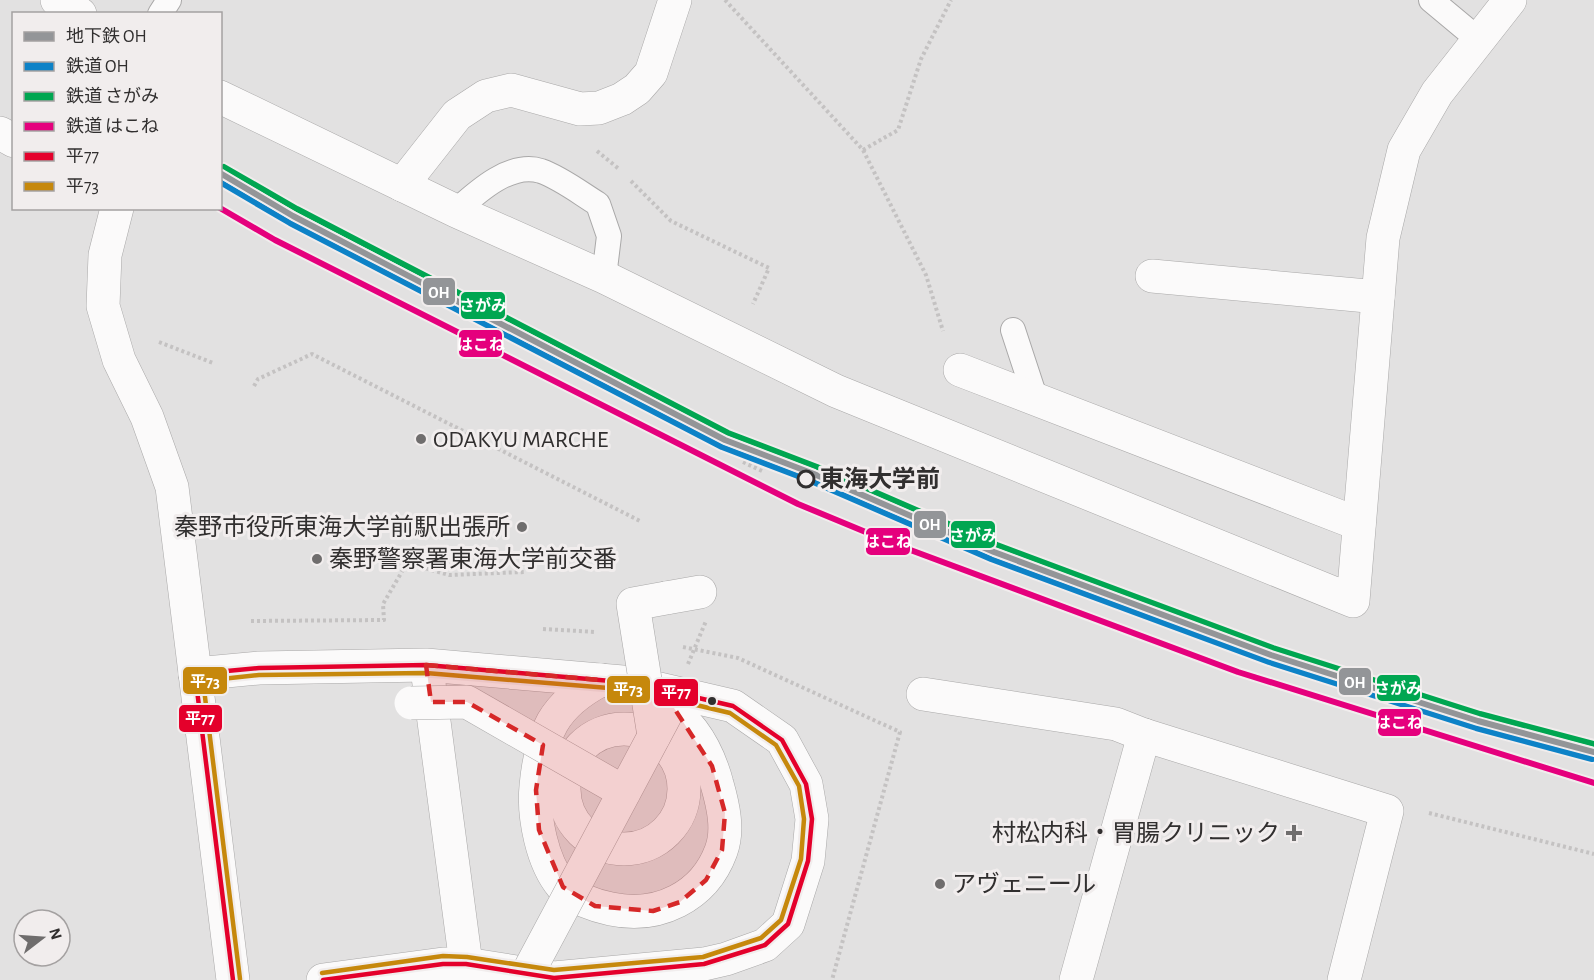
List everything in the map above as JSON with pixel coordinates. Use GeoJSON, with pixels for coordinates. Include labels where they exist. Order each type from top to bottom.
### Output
{"type":"FeatureCollection","features":[{"type":"Feature","properties":{"kind":"street"},"geometry":{"type":"LineString","coordinates":[[57,0],[77,12]]}},
{"type":"Feature","properties":{"kind":"street"},"geometry":{"type":"LineString","coordinates":[[402,185],[457,115],[486,96],[511,90],[580,110],[599,108],[622,99],[637,89],[651,73],[675,0]]}},
{"type":"Feature","properties":{"kind":"street"},"geometry":{"type":"LineString","coordinates":[[222,98],[456,212],[604,277],[836,391],[1366,604],[1359,524],[1383,238],[1404,150],[1437,93],[1509,0]]}},
{"type":"Feature","properties":{"kind":"street"},"geometry":{"type":"LineString","coordinates":[[116,210],[105,255],[103,306],[119,360],[147,417],[172,487],[233,980]]}},
{"type":"Feature","properties":{"kind":"street"},"geometry":{"type":"LineString","coordinates":[[1152,276],[1378,297]]}},
{"type":"Feature","properties":{"kind":"street"},"geometry":{"type":"LineString","coordinates":[[960,370],[1359,524]]}},
{"type":"Feature","properties":{"kind":"street"},"geometry":{"type":"LineString","coordinates":[[661,724],[637,729],[618,728],[599,733],[583,744],[570,761],[564,777],[564,796],[569,814],[579,830],[597,843],[612,848],[631,850],[650,845],[665,834],[677,820],[684,802],[685,783],[680,765],[669,749],[661,724],[633,604],[700,592]]}},
{"type":"Feature","properties":{"kind":"street"},"geometry":{"type":"LineString","coordinates":[[195,674],[259,668],[426,665],[634,683],[733,706],[782,740],[806,784],[812,819],[807,861],[788,924],[733,970],[704,964],[554,978],[466,963],[323,980]]}},
{"type":"Feature","properties":{"kind":"street"},"geometry":{"type":"LineString","coordinates":[[426,665],[466,963]]}},
{"type":"Feature","properties":{"kind":"street"},"geometry":{"type":"LineString","coordinates":[[601,680],[574,694],[552,721],[539,755],[536,790],[539,830],[548,860],[563,887],[595,906],[620,911],[653,911],[680,902],[706,880],[722,850],[725,813],[712,766],[694,732],[674,708],[634,683]]}},
{"type":"Feature","properties":{"kind":"street"},"geometry":{"type":"LineString","coordinates":[[923,694],[1116,724],[1144,735],[1387,811],[1344,980]]}},
{"type":"Feature","properties":{"kind":"street"},"geometry":{"type":"LineString","coordinates":[[411,703],[467,702],[624,792]]}},
{"type":"Feature","properties":{"kind":"street"},"geometry":{"type":"LineString","coordinates":[[524,980],[661,724]]}},
{"type":"Feature","properties":{"kind":"street"},"geometry":{"type":"LineString","coordinates":[[1076,980],[1144,735]]}},
{"type":"Feature","properties":{"kind":"lane"},"geometry":{"type":"LineString","coordinates":[[1431,0],[1479,40]]}},
{"type":"Feature","properties":{"kind":"lane"},"geometry":{"type":"LineString","coordinates":[[456,212],[491,183],[516,171],[540,171],[598,204],[609,236],[604,277]]}},
{"type":"Feature","properties":{"kind":"lane"},"geometry":{"type":"LineString","coordinates":[[1013,330],[1036,400]]}},
{"type":"Feature","properties":{"kind":"path"},"geometry":{"type":"LineString","coordinates":[[725,0],[863,150],[926,275],[952,358],[960,370]]}},
{"type":"Feature","properties":{"kind":"path"},"geometry":{"type":"LineString","coordinates":[[863,150],[897,130],[921,59],[951,0]]}},
{"type":"Feature","properties":{"kind":"path"},"geometry":{"type":"LineString","coordinates":[[595,151],[606,156],[622,172]]}},
{"type":"Feature","properties":{"kind":"path"},"geometry":{"type":"LineString","coordinates":[[630,180],[671,221],[770,268],[760,288]]}},
{"type":"Feature","properties":{"kind":"path"},"geometry":{"type":"LineString","coordinates":[[159,342],[213,363]]}},
{"type":"Feature","properties":{"kind":"path"},"geometry":{"type":"LineString","coordinates":[[254,386],[258,380],[312,354],[640,521]]}},
{"type":"Feature","properties":{"kind":"path"},"geometry":{"type":"LineString","coordinates":[[743,462],[762,471]]}},
{"type":"Feature","properties":{"kind":"path"},"geometry":{"type":"LineString","coordinates":[[251,621],[384,620],[383,604],[407,563],[449,575],[524,572]]}},
{"type":"Feature","properties":{"kind":"path"},"geometry":{"type":"LineString","coordinates":[[1425,813],[1594,854]]}},
{"type":"Feature","properties":{"kind":"highlighted area"},"geometry":{"type":"Polygon","coordinates":[[[426,665],[634,683],[674,708],[712,766],[725,813],[722,850],[706,880],[680,902],[653,911],[595,906],[563,887],[539,830],[536,790],[543,745],[467,702],[431,702],[426,665]]]}},
{"type":"Feature","properties":{"kind":"metro line","name":"OH"},"geometry":{"type":"LineString","coordinates":[[222,174],[293,216],[725,440],[814,474],[994,552],[1271,655],[1478,721],[1594,752]]}},
{"type":"Feature","properties":{"kind":"rail line","name":"さがみ"},"geometry":{"type":"LineString","coordinates":[[224,167],[297,209],[728,433],[817,467],[997,545],[1273,648],[1480,714],[1594,744]]}},
{"type":"Feature","properties":{"kind":"rail line","name":"OH"},"geometry":{"type":"LineString","coordinates":[[222,183],[290,223],[722,447],[811,481],[991,559],[1269,662],[1476,728],[1592,759]]}},
{"type":"Feature","properties":{"kind":"rail line","name":"はこね"},"geometry":{"type":"LineString","coordinates":[[222,209],[275,240],[798,504],[897,545],[1238,672],[1594,783]]}},
{"type":"Feature","properties":{"kind":"transit line","name":"平77"},"geometry":{"type":"LineString","coordinates":[[233,980],[195,674],[259,668],[426,665],[634,683],[733,706],[782,740],[806,784],[812,819],[808,861],[788,924],[765,945],[704,964],[554,978],[466,964],[443,964],[323,980]]}},
{"type":"Feature","properties":{"kind":"transit line","name":"平73"},"geometry":{"type":"LineString","coordinates":[[240,979],[203,681],[259,675],[426,673],[633,690],[730,713],[776,745],[799,786],[804,819],[801,859],[781,920],[761,938],[703,957],[554,970],[467,957],[443,956],[322,973]]}},
{"type":"Feature","properties":{"kind":"place","name":"ODAKYU MARCHE"},"geometry":{"type":"Point","coordinates":[421,439]}},
{"type":"Feature","properties":{"kind":"place","name":"東海大学前"},"geometry":{"type":"Point","coordinates":[806,479]}},
{"type":"Feature","properties":{"kind":"place","name":"秦野市役所東海大学前駅出張所"},"geometry":{"type":"Point","coordinates":[522,527]}},
{"type":"Feature","properties":{"kind":"place","name":"秦野警察署東海大学前交番"},"geometry":{"type":"Point","coordinates":[317,559]}},
{"type":"Feature","properties":{"kind":"place","name":"村松内科・胃腸クリニック"},"geometry":{"type":"Point","coordinates":[1294,833]}},
{"type":"Feature","properties":{"kind":"place","name":"アヴェニール"},"geometry":{"type":"Point","coordinates":[940,884]}}]}
